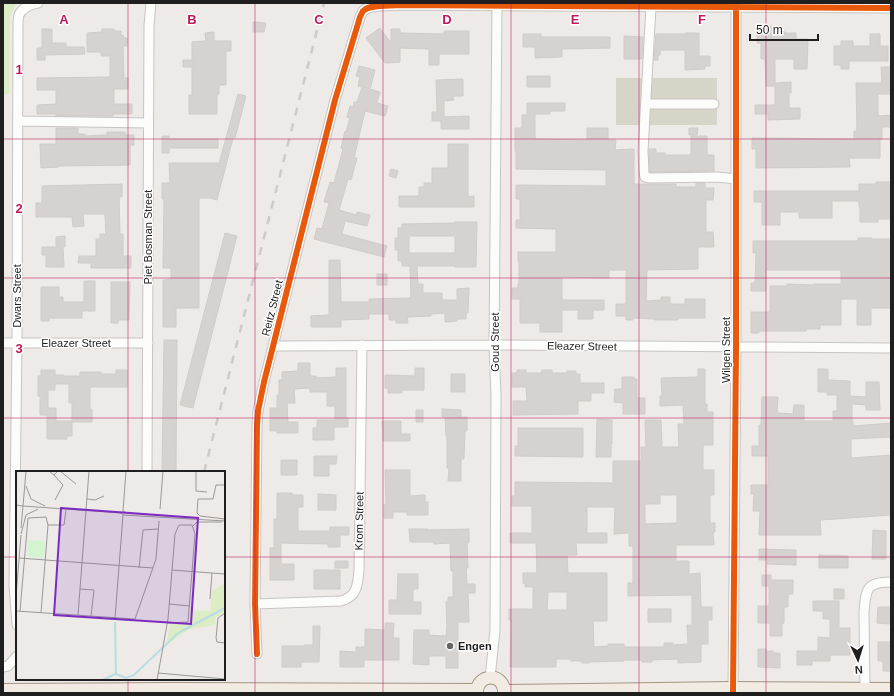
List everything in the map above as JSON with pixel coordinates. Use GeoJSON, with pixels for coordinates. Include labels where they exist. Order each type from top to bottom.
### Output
{"type":"FeatureCollection","features":[{"type":"Feature","properties":{"kind":"main road"},"geometry":{"type":"LineString","coordinates":[[3,690],[477,692],[478,686],[481,682],[484,679],[490,678],[498,679],[502,683],[504,692],[733,691],[865,688],[891,689]]}},
{"type":"Feature","properties":{"kind":"street","name":"Dwars Street"},"geometry":{"type":"LineString","coordinates":[[16,612],[14,585],[17,343],[18,16],[26,7],[38,3]]}},
{"type":"Feature","properties":{"kind":"street","name":"Piet Bosman Street"},"geometry":{"type":"LineString","coordinates":[[147,471],[148,123],[149,26],[151,3]]}},
{"type":"Feature","properties":{"kind":"street","name":"Reitz Street"},"geometry":{"type":"LineString","coordinates":[[257,654],[255,604],[257,426],[264,382],[335,100],[360,17],[364,10],[370,7],[381,6],[891,8]]}},
{"type":"Feature","properties":{"kind":"street","name":"Goud Street"},"geometry":{"type":"LineString","coordinates":[[490,678],[495,630],[496,396],[494,345],[497,6]]}},
{"type":"Feature","properties":{"kind":"street"},"geometry":{"type":"LineString","coordinates":[[651,7],[643,151],[645,176],[650,178],[718,177],[736,179]]}},
{"type":"Feature","properties":{"kind":"street","name":"Wilgen Street"},"geometry":{"type":"LineString","coordinates":[[733,691],[736,348],[736,7]]}},
{"type":"Feature","properties":{"kind":"street"},"geometry":{"type":"LineString","coordinates":[[646,104],[714,104]]}},
{"type":"Feature","properties":{"kind":"street"},"geometry":{"type":"LineString","coordinates":[[18,120],[148,123]]}},
{"type":"Feature","properties":{"kind":"street","name":"Eleazer Street"},"geometry":{"type":"LineString","coordinates":[[3,344],[148,343]]}},
{"type":"Feature","properties":{"kind":"street","name":"Krom Street"},"geometry":{"type":"LineString","coordinates":[[255,604],[341,601],[351,597],[358,584],[362,345]]}},
{"type":"Feature","properties":{"kind":"street","name":"Eleazer Street"},"geometry":{"type":"LineString","coordinates":[[273,346],[494,345],[891,348]]}},
{"type":"Feature","properties":{"kind":"street"},"geometry":{"type":"LineString","coordinates":[[865,688],[864,612],[867,590],[875,583],[891,582]]}},
{"type":"Feature","properties":{"kind":"street"},"geometry":{"type":"LineString","coordinates":[[3,667],[8,666],[16,657]]}},
{"type":"Feature","properties":{"kind":"shaded area"},"geometry":{"type":"Polygon","coordinates":[[[616,78],[717,78],[717,125],[616,125],[616,78]]]}},
{"type":"Feature","properties":{"kind":"green space"},"geometry":{"type":"Polygon","coordinates":[[[3,3],[17,3],[10,16],[9,94],[3,94],[3,3]]]}},
{"type":"Feature","properties":{"kind":"building"},"geometry":{"type":"Polygon","coordinates":[[[253,22],[266,23],[264,32],[253,32],[253,22]]]}},
{"type":"Feature","properties":{"kind":"building"},"geometry":{"type":"Polygon","coordinates":[[[757,26],[780,26],[780,32],[796,33],[796,39],[808,39],[807,69],[794,69],[794,59],[775,59],[775,83],[791,82],[789,108],[800,108],[800,119],[768,120],[768,114],[755,114],[755,105],[775,105],[775,86],[766,86],[765,59],[761,59],[761,43],[757,43],[757,26]]]}},
{"type":"Feature","properties":{"kind":"building"},"geometry":{"type":"Polygon","coordinates":[[[380,28],[391,43],[391,29],[400,29],[400,33],[444,34],[444,31],[469,31],[469,54],[439,54],[439,65],[429,65],[429,49],[400,48],[400,62],[385,63],[366,38],[380,28]]]}},
{"type":"Feature","properties":{"kind":"building"},"geometry":{"type":"Polygon","coordinates":[[[42,29],[52,29],[52,43],[66,43],[66,47],[84,47],[85,54],[45,55],[45,60],[37,60],[37,48],[42,48],[42,29]]]}},
{"type":"Feature","properties":{"kind":"building"},"geometry":{"type":"Polygon","coordinates":[[[102,29],[114,29],[114,31],[121,31],[121,35],[123,35],[124,38],[127,38],[127,46],[123,46],[124,78],[128,78],[128,89],[114,89],[114,104],[132,104],[132,114],[113,114],[113,116],[56,116],[56,114],[37,114],[37,105],[56,104],[56,90],[37,90],[37,78],[110,77],[110,56],[101,56],[101,52],[87,52],[87,33],[102,32],[102,29]]]}},
{"type":"Feature","properties":{"kind":"building"},"geometry":{"type":"Polygon","coordinates":[[[214,32],[214,41],[231,41],[231,51],[226,51],[226,85],[219,85],[219,94],[217,94],[217,114],[189,114],[189,95],[192,95],[192,67],[183,67],[183,60],[192,60],[192,42],[206,41],[205,33],[214,32]]]}},
{"type":"Feature","properties":{"kind":"building"},"geometry":{"type":"Polygon","coordinates":[[[699,33],[699,56],[710,56],[710,66],[705,66],[705,69],[685,70],[685,50],[660,50],[658,60],[654,60],[656,34],[699,33]]]}},
{"type":"Feature","properties":{"kind":"building"},"geometry":{"type":"Polygon","coordinates":[[[523,34],[541,34],[541,37],[610,37],[610,48],[562,49],[562,57],[535,58],[535,47],[523,47],[523,34]]]}},
{"type":"Feature","properties":{"kind":"building"},"geometry":{"type":"Polygon","coordinates":[[[870,34],[880,34],[880,46],[888,46],[888,61],[849,61],[849,69],[841,69],[841,65],[834,65],[834,46],[841,46],[841,41],[853,41],[853,46],[870,46],[870,34]]]}},
{"type":"Feature","properties":{"kind":"building"},"geometry":{"type":"Polygon","coordinates":[[[624,36],[643,37],[642,59],[624,59],[624,36]]]}},
{"type":"Feature","properties":{"kind":"building"},"geometry":{"type":"Polygon","coordinates":[[[359,66],[375,70],[370,89],[380,92],[377,103],[388,106],[385,116],[365,111],[354,158],[357,158],[351,180],[348,179],[339,210],[356,215],[357,212],[370,215],[367,226],[345,221],[342,234],[387,246],[384,257],[314,239],[317,228],[322,229],[329,203],[324,202],[330,182],[334,183],[343,149],[341,148],[345,131],[346,132],[350,118],[347,117],[350,106],[353,107],[354,102],[357,102],[362,87],[358,86],[360,77],[356,76],[359,66]]]}},
{"type":"Feature","properties":{"kind":"building"},"geometry":{"type":"Polygon","coordinates":[[[881,67],[891,67],[891,94],[878,94],[878,116],[891,115],[891,127],[882,127],[882,139],[880,139],[880,158],[849,158],[850,167],[756,168],[756,149],[752,149],[752,138],[854,139],[854,131],[857,131],[856,83],[882,83],[881,67]]]}},
{"type":"Feature","properties":{"kind":"building"},"geometry":{"type":"Polygon","coordinates":[[[527,76],[550,76],[550,87],[527,87],[527,76]]]}},
{"type":"Feature","properties":{"kind":"building"},"geometry":{"type":"Polygon","coordinates":[[[463,79],[463,96],[453,96],[454,100],[444,101],[444,117],[469,116],[469,129],[441,129],[441,121],[432,121],[432,112],[437,112],[436,80],[463,79]]]}},
{"type":"Feature","properties":{"kind":"building"},"geometry":{"type":"Polygon","coordinates":[[[238,94],[246,96],[235,138],[233,138],[217,200],[210,198],[199,198],[199,308],[176,308],[176,327],[163,327],[163,280],[171,279],[171,268],[163,268],[164,199],[162,199],[162,183],[170,183],[169,163],[218,163],[218,167],[238,94]]]}},
{"type":"Feature","properties":{"kind":"building"},"geometry":{"type":"Polygon","coordinates":[[[527,103],[565,103],[565,111],[550,111],[550,114],[535,114],[535,139],[587,140],[587,128],[608,128],[608,140],[616,140],[615,150],[634,149],[634,184],[676,184],[676,187],[696,187],[696,183],[705,183],[705,188],[714,188],[713,200],[706,200],[706,232],[713,232],[714,247],[698,247],[698,269],[647,270],[646,301],[661,300],[661,297],[670,297],[670,304],[685,304],[685,299],[705,299],[705,318],[655,320],[633,318],[633,320],[626,320],[626,316],[616,316],[616,304],[626,304],[626,270],[609,270],[609,278],[562,277],[562,300],[604,300],[604,310],[593,310],[593,319],[578,319],[578,310],[562,310],[562,332],[540,332],[540,323],[520,323],[520,299],[512,299],[512,288],[518,288],[519,283],[518,252],[556,252],[556,229],[516,228],[516,220],[520,220],[520,199],[516,199],[516,185],[606,186],[606,170],[516,169],[515,128],[522,128],[522,115],[527,115],[527,103]]]}},
{"type":"Feature","properties":{"kind":"building"},"geometry":{"type":"Polygon","coordinates":[[[56,128],[78,128],[78,134],[85,134],[85,136],[107,135],[107,132],[125,132],[125,135],[134,135],[134,145],[130,145],[130,165],[59,166],[41,168],[40,144],[56,144],[56,128]]]}},
{"type":"Feature","properties":{"kind":"building"},"geometry":{"type":"Polygon","coordinates":[[[689,128],[698,128],[697,135],[689,135],[689,128]]]}},
{"type":"Feature","properties":{"kind":"building"},"geometry":{"type":"Polygon","coordinates":[[[162,136],[169,136],[169,139],[218,139],[218,148],[169,148],[169,153],[162,153],[162,136]]]}},
{"type":"Feature","properties":{"kind":"building"},"geometry":{"type":"Polygon","coordinates":[[[691,136],[707,136],[707,155],[714,155],[714,171],[650,172],[649,149],[656,149],[656,153],[665,153],[665,155],[691,155],[691,136]]]}},
{"type":"Feature","properties":{"kind":"building"},"geometry":{"type":"Polygon","coordinates":[[[448,144],[468,144],[468,197],[474,196],[474,207],[399,207],[399,196],[419,196],[419,187],[424,187],[424,183],[432,183],[432,168],[448,168],[448,144]]]}},
{"type":"Feature","properties":{"kind":"building"},"geometry":{"type":"Polygon","coordinates":[[[391,169],[398,171],[396,178],[389,176],[391,169]]]}},
{"type":"Feature","properties":{"kind":"building"},"geometry":{"type":"Polygon","coordinates":[[[876,182],[891,182],[891,219],[878,219],[878,222],[860,222],[859,201],[832,201],[832,218],[799,218],[799,212],[780,212],[780,225],[762,225],[762,202],[754,202],[754,191],[859,191],[859,184],[876,184],[876,182]]]}},
{"type":"Feature","properties":{"kind":"building"},"geometry":{"type":"Polygon","coordinates":[[[122,184],[122,197],[119,197],[120,234],[123,234],[123,256],[131,256],[131,268],[91,268],[91,263],[78,263],[79,256],[96,256],[96,239],[100,239],[100,234],[106,234],[105,214],[83,214],[84,226],[73,227],[72,217],[36,217],[36,203],[42,203],[42,186],[122,184]]]}},
{"type":"Feature","properties":{"kind":"building"},"geometry":{"type":"Polygon","coordinates":[[[477,222],[476,267],[417,266],[418,284],[423,284],[423,293],[442,293],[442,300],[457,300],[457,289],[469,288],[468,313],[466,313],[466,319],[457,319],[457,321],[445,322],[445,313],[431,314],[431,316],[407,317],[408,323],[396,323],[396,320],[389,320],[389,314],[369,314],[369,319],[341,320],[341,327],[311,327],[311,316],[329,315],[329,260],[340,260],[341,302],[369,302],[369,299],[411,298],[410,266],[402,266],[402,261],[398,261],[398,250],[395,250],[395,238],[398,238],[398,228],[402,228],[402,224],[477,222]],[[409,236],[409,253],[455,253],[455,236],[409,236]]]}},
{"type":"Feature","properties":{"kind":"building"},"geometry":{"type":"Polygon","coordinates":[[[225,233],[237,236],[193,408],[180,405],[225,233]]]}},
{"type":"Feature","properties":{"kind":"building"},"geometry":{"type":"Polygon","coordinates":[[[65,236],[65,247],[63,247],[64,267],[46,267],[46,255],[42,255],[42,247],[56,247],[56,237],[65,236]]]}},
{"type":"Feature","properties":{"kind":"building"},"geometry":{"type":"Polygon","coordinates":[[[858,238],[891,239],[891,308],[871,308],[871,325],[857,325],[857,299],[841,299],[841,325],[820,325],[820,329],[806,329],[806,331],[759,331],[759,333],[751,333],[751,312],[770,312],[770,286],[787,286],[787,284],[841,284],[841,270],[766,270],[766,291],[751,291],[751,283],[755,283],[756,253],[753,253],[753,241],[858,241],[858,238]]]}},
{"type":"Feature","properties":{"kind":"building"},"geometry":{"type":"Polygon","coordinates":[[[377,274],[387,274],[387,285],[377,285],[377,274]]]}},
{"type":"Feature","properties":{"kind":"building"},"geometry":{"type":"Polygon","coordinates":[[[84,281],[95,281],[95,311],[82,311],[82,318],[49,318],[49,321],[41,321],[41,287],[59,287],[59,297],[63,297],[63,302],[84,302],[84,281]]]}},
{"type":"Feature","properties":{"kind":"building"},"geometry":{"type":"Polygon","coordinates":[[[111,282],[130,282],[129,320],[118,320],[118,323],[111,323],[111,282]]]}},
{"type":"Feature","properties":{"kind":"building"},"geometry":{"type":"Polygon","coordinates":[[[164,340],[177,340],[176,471],[162,471],[164,340]]]}},
{"type":"Feature","properties":{"kind":"building"},"geometry":{"type":"Polygon","coordinates":[[[298,363],[310,363],[310,376],[316,376],[316,378],[336,377],[336,368],[346,368],[346,418],[348,418],[348,427],[334,427],[334,440],[313,440],[313,428],[317,428],[317,420],[335,420],[335,406],[327,406],[327,392],[310,392],[310,388],[294,389],[295,403],[287,403],[288,422],[298,422],[298,433],[277,433],[277,431],[270,431],[270,408],[277,408],[279,380],[282,380],[282,372],[298,371],[298,363]]]}},
{"type":"Feature","properties":{"kind":"building"},"geometry":{"type":"Polygon","coordinates":[[[415,368],[424,368],[424,390],[402,390],[402,393],[388,393],[388,388],[385,388],[385,375],[415,376],[415,368]]]}},
{"type":"Feature","properties":{"kind":"building"},"geometry":{"type":"Polygon","coordinates":[[[698,369],[705,369],[705,404],[707,404],[707,412],[713,412],[713,445],[703,445],[703,470],[714,470],[714,495],[710,495],[710,523],[715,523],[715,532],[713,532],[714,545],[676,545],[676,561],[689,561],[689,574],[700,573],[701,607],[712,607],[712,620],[708,620],[708,644],[701,644],[701,662],[678,663],[678,659],[652,660],[652,662],[642,662],[642,660],[624,660],[582,663],[582,661],[571,661],[571,659],[556,659],[556,667],[510,667],[511,620],[509,620],[509,609],[533,609],[533,587],[525,587],[525,584],[523,583],[523,573],[537,573],[536,543],[510,543],[510,533],[532,533],[532,506],[512,506],[512,496],[515,496],[515,482],[613,483],[613,461],[641,461],[641,447],[646,447],[645,420],[661,420],[662,447],[679,447],[678,424],[684,424],[683,405],[660,406],[660,396],[662,396],[661,378],[698,377],[698,369]],[[660,495],[660,504],[645,504],[645,524],[677,523],[677,495],[660,495]],[[587,507],[587,533],[607,533],[607,543],[576,543],[577,555],[567,555],[568,573],[607,573],[607,621],[593,621],[594,647],[608,646],[608,644],[624,644],[624,647],[664,647],[664,643],[673,643],[673,645],[688,644],[687,625],[692,625],[692,595],[628,596],[628,583],[633,583],[633,546],[629,546],[629,533],[614,534],[615,507],[587,507]],[[548,592],[547,610],[567,610],[567,592],[548,592]]]}},
{"type":"Feature","properties":{"kind":"building"},"geometry":{"type":"Polygon","coordinates":[[[818,369],[828,369],[828,380],[850,381],[850,396],[866,397],[866,382],[879,382],[880,410],[866,410],[866,405],[852,404],[853,426],[891,423],[891,437],[851,439],[851,458],[891,455],[891,515],[820,520],[821,535],[759,535],[760,511],[753,511],[754,494],[751,494],[751,485],[768,485],[768,456],[752,456],[752,446],[759,446],[759,425],[761,425],[762,397],[778,397],[777,413],[793,414],[794,405],[804,405],[804,421],[833,421],[833,411],[837,411],[837,395],[827,395],[827,392],[818,392],[818,369]]]}},
{"type":"Feature","properties":{"kind":"building"},"geometry":{"type":"Polygon","coordinates":[[[41,370],[55,370],[55,375],[80,376],[80,372],[116,374],[116,370],[127,370],[127,387],[90,387],[90,409],[92,409],[92,422],[72,422],[72,436],[67,436],[67,439],[47,439],[47,415],[40,415],[40,396],[38,396],[38,376],[41,376],[41,370]],[[55,384],[55,390],[48,390],[48,408],[56,408],[56,421],[72,421],[72,403],[69,403],[69,384],[55,384]]]}},
{"type":"Feature","properties":{"kind":"building"},"geometry":{"type":"Polygon","coordinates":[[[517,370],[526,370],[526,373],[541,373],[542,370],[552,370],[552,373],[567,373],[567,371],[576,371],[576,374],[580,374],[580,383],[604,383],[604,393],[591,393],[591,401],[578,401],[578,414],[513,415],[513,401],[527,401],[526,387],[512,387],[512,373],[517,373],[517,370]]]}},
{"type":"Feature","properties":{"kind":"building"},"geometry":{"type":"Polygon","coordinates":[[[451,374],[465,374],[465,392],[451,392],[451,374]]]}},
{"type":"Feature","properties":{"kind":"building"},"geometry":{"type":"Polygon","coordinates":[[[622,377],[634,377],[634,379],[637,379],[637,398],[645,398],[645,414],[623,414],[623,403],[614,402],[615,389],[622,389],[622,377]]]}},
{"type":"Feature","properties":{"kind":"building"},"geometry":{"type":"Polygon","coordinates":[[[442,409],[461,410],[461,417],[467,417],[464,459],[461,459],[461,481],[448,481],[449,468],[447,468],[447,436],[445,417],[442,417],[442,409]]]}},
{"type":"Feature","properties":{"kind":"building"},"geometry":{"type":"Polygon","coordinates":[[[416,410],[423,410],[423,422],[416,422],[416,410]]]}},
{"type":"Feature","properties":{"kind":"building"},"geometry":{"type":"Polygon","coordinates":[[[597,419],[612,420],[611,457],[596,457],[597,419]]]}},
{"type":"Feature","properties":{"kind":"building"},"geometry":{"type":"Polygon","coordinates":[[[382,421],[401,421],[401,434],[410,434],[410,441],[383,441],[382,421]]]}},
{"type":"Feature","properties":{"kind":"building"},"geometry":{"type":"Polygon","coordinates":[[[518,428],[583,428],[583,457],[515,456],[515,446],[518,446],[518,428]]]}},
{"type":"Feature","properties":{"kind":"building"},"geometry":{"type":"Polygon","coordinates":[[[314,456],[337,456],[336,464],[329,464],[329,476],[314,476],[314,456]]]}},
{"type":"Feature","properties":{"kind":"building"},"geometry":{"type":"Polygon","coordinates":[[[281,460],[297,460],[297,475],[281,475],[281,460]]]}},
{"type":"Feature","properties":{"kind":"building"},"geometry":{"type":"Polygon","coordinates":[[[385,470],[410,470],[410,496],[425,495],[425,502],[428,502],[428,515],[407,515],[407,512],[393,512],[393,518],[384,518],[384,505],[386,505],[385,470]]]}},
{"type":"Feature","properties":{"kind":"building"},"geometry":{"type":"Polygon","coordinates":[[[277,493],[303,495],[303,507],[298,507],[298,531],[330,531],[330,527],[349,527],[349,535],[340,535],[340,547],[328,547],[328,544],[281,543],[281,564],[294,564],[294,580],[270,580],[270,548],[274,548],[274,519],[277,519],[277,493]]]}},
{"type":"Feature","properties":{"kind":"building"},"geometry":{"type":"Polygon","coordinates":[[[318,494],[336,495],[336,510],[318,510],[318,494]]]}},
{"type":"Feature","properties":{"kind":"building"},"geometry":{"type":"Polygon","coordinates":[[[409,529],[469,529],[469,543],[467,543],[468,568],[466,568],[467,584],[475,584],[475,593],[468,593],[469,622],[458,622],[458,668],[446,668],[446,656],[429,656],[429,665],[413,664],[414,630],[429,630],[429,635],[446,636],[446,602],[448,602],[448,597],[453,597],[453,571],[451,571],[450,543],[434,544],[434,542],[410,542],[409,529]]]}},
{"type":"Feature","properties":{"kind":"building"},"geometry":{"type":"Polygon","coordinates":[[[873,530],[886,531],[886,559],[872,559],[873,530]]]}},
{"type":"Feature","properties":{"kind":"building"},"geometry":{"type":"Polygon","coordinates":[[[759,549],[796,550],[796,565],[767,564],[768,560],[759,560],[759,549]]]}},
{"type":"Feature","properties":{"kind":"building"},"geometry":{"type":"Polygon","coordinates":[[[819,555],[848,556],[848,568],[819,568],[819,555]]]}},
{"type":"Feature","properties":{"kind":"building"},"geometry":{"type":"Polygon","coordinates":[[[335,561],[348,561],[348,568],[335,568],[335,561]]]}},
{"type":"Feature","properties":{"kind":"building"},"geometry":{"type":"Polygon","coordinates":[[[314,570],[340,570],[340,589],[314,589],[314,570]]]}},
{"type":"Feature","properties":{"kind":"building"},"geometry":{"type":"Polygon","coordinates":[[[398,574],[418,574],[418,589],[413,589],[413,602],[421,602],[421,614],[389,614],[389,600],[397,600],[398,574]]]}},
{"type":"Feature","properties":{"kind":"building"},"geometry":{"type":"Polygon","coordinates":[[[762,575],[771,575],[771,580],[793,580],[793,594],[788,594],[788,607],[784,607],[782,636],[770,636],[770,623],[758,623],[758,606],[769,606],[769,586],[762,586],[762,575]]]}},
{"type":"Feature","properties":{"kind":"building"},"geometry":{"type":"Polygon","coordinates":[[[834,589],[844,589],[844,599],[834,599],[834,589]]]}},
{"type":"Feature","properties":{"kind":"building"},"geometry":{"type":"Polygon","coordinates":[[[813,601],[839,601],[839,628],[850,628],[850,655],[830,655],[830,661],[812,661],[812,665],[797,665],[797,651],[818,651],[818,637],[830,638],[830,619],[823,619],[823,611],[813,611],[813,601]]]}},
{"type":"Feature","properties":{"kind":"building"},"geometry":{"type":"Polygon","coordinates":[[[878,607],[891,607],[891,624],[877,623],[878,607]]]}},
{"type":"Feature","properties":{"kind":"building"},"geometry":{"type":"Polygon","coordinates":[[[648,609],[671,609],[671,622],[648,622],[648,609]]]}},
{"type":"Feature","properties":{"kind":"building"},"geometry":{"type":"Polygon","coordinates":[[[385,623],[394,623],[393,638],[399,638],[399,660],[364,660],[364,667],[340,667],[340,651],[356,652],[356,647],[365,647],[365,629],[385,630],[385,623]]]}},
{"type":"Feature","properties":{"kind":"building"},"geometry":{"type":"Polygon","coordinates":[[[313,626],[320,626],[319,662],[301,662],[301,667],[282,667],[282,646],[313,645],[313,626]]]}},
{"type":"Feature","properties":{"kind":"building"},"geometry":{"type":"Polygon","coordinates":[[[878,642],[891,642],[891,671],[883,671],[883,661],[878,661],[878,642]]]}},
{"type":"Feature","properties":{"kind":"building"},"geometry":{"type":"Polygon","coordinates":[[[758,649],[766,649],[766,651],[773,651],[773,653],[780,653],[780,668],[758,667],[758,649]]]}},
{"type":"Feature","properties":{"kind":"railway"},"geometry":{"type":"LineString","coordinates":[[204,471],[324,3]]}},
{"type":"Feature","properties":{"kind":"railway"},"geometry":{"type":"LineString","coordinates":[[148,693],[152,680]]}},
{"type":"Feature","properties":{"kind":"cycle path"},"geometry":{"type":"LineString","coordinates":[[257,654],[255,604],[258,411],[335,100],[363,11],[375,6],[399,5],[891,8]]}},
{"type":"Feature","properties":{"kind":"cycle path"},"geometry":{"type":"LineString","coordinates":[[733,693],[736,348],[736,7]]}},
{"type":"Feature","properties":{"kind":"place","name":"Engen"},"geometry":{"type":"Point","coordinates":[450,646]}}]}
